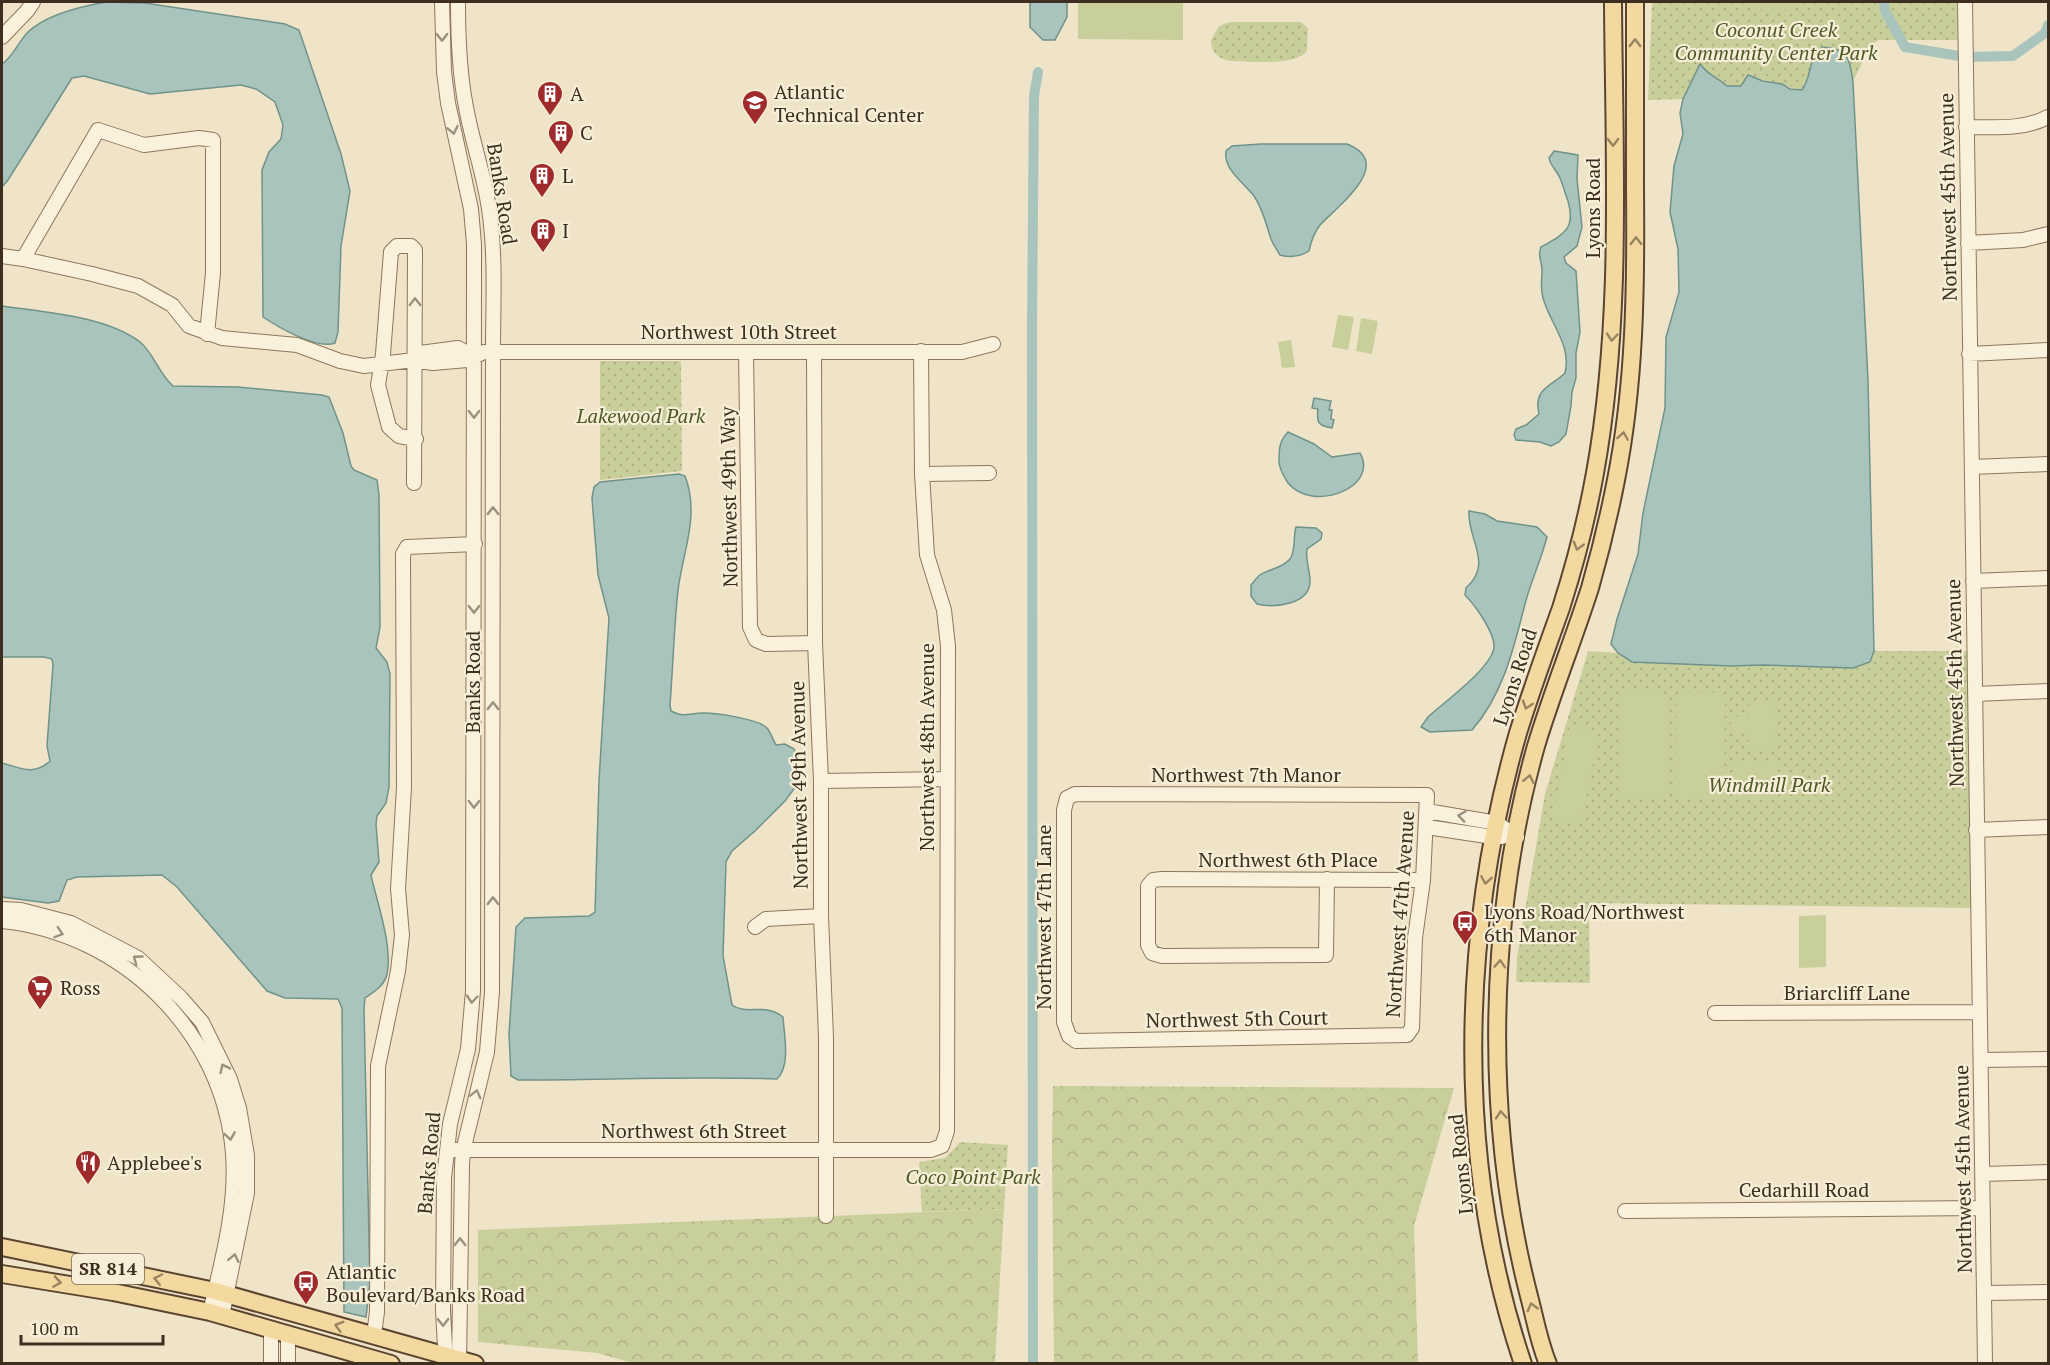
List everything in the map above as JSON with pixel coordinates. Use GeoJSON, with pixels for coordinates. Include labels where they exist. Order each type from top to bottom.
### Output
{"type":"FeatureCollection","features":[{"type":"Feature","properties":{"kind":"main road","name":"Lyons Road"},"geometry":{"type":"LineString","coordinates":[[1523,1364],[1496,1265],[1476,1123],[1473,1039],[1478,939],[1495,830],[1518,735],[1562,604],[1581,537],[1595,474],[1606,399],[1613,329],[1613,2]]}},
{"type":"Feature","properties":{"kind":"main road"},"geometry":{"type":"LineString","coordinates":[[1548,1364],[1519,1256],[1507,1181],[1499,1096],[1499,986],[1503,923],[1516,837],[1536,748],[1589,590],[1601,547],[1616,480],[1628,400],[1634,334],[1636,262],[1635,2]]}},
{"type":"Feature","properties":{"kind":"main road"},"geometry":{"type":"LineString","coordinates":[[1487,1214],[1480,1243],[1511,1364]]}},
{"type":"Feature","properties":{"kind":"main road","name":"SR 814"},"geometry":{"type":"LineString","coordinates":[[2,1247],[221,1292],[457,1361]]}},
{"type":"Feature","properties":{"kind":"main road","name":"SR 814"},"geometry":{"type":"LineString","coordinates":[[2,1274],[113,1292],[216,1314],[391,1364]]}},
{"type":"Feature","properties":{"kind":"street"},"geometry":{"type":"LineString","coordinates":[[2,37],[33,2]]}},
{"type":"Feature","properties":{"kind":"street","name":"Banks Road"},"geometry":{"type":"LineString","coordinates":[[442,2],[442,58],[446,90],[471,209],[483,353],[493,920],[492,992],[487,1052],[463,1151],[460,1182],[457,1361]]}},
{"type":"Feature","properties":{"kind":"street","name":"Banks Road"},"geometry":{"type":"LineString","coordinates":[[457,1361],[443,1212],[446,1149],[468,1048],[473,991],[474,544],[483,353],[492,246],[483,176],[466,108],[460,71],[458,2]]}},
{"type":"Feature","properties":{"kind":"street","name":"Northwest 45th Avenue"},"geometry":{"type":"LineString","coordinates":[[1965,2],[1985,1364]]}},
{"type":"Feature","properties":{"kind":"street"},"geometry":{"type":"LineString","coordinates":[[1966,127],[2011,127],[2049,117]]}},
{"type":"Feature","properties":{"kind":"street"},"geometry":{"type":"LineString","coordinates":[[23,259],[98,130],[144,145],[199,138],[213,140],[213,273],[207,333]]}},
{"type":"Feature","properties":{"kind":"street"},"geometry":{"type":"LineString","coordinates":[[1968,243],[2023,240],[2049,234]]}},
{"type":"Feature","properties":{"kind":"street"},"geometry":{"type":"LineString","coordinates":[[414,483],[416,439],[414,360],[416,250],[411,246],[397,246],[391,252],[378,385],[389,427],[399,436],[416,439]]}},
{"type":"Feature","properties":{"kind":"street"},"geometry":{"type":"LineString","coordinates":[[2,256],[92,274],[138,286],[172,305],[189,326],[222,338],[297,345],[340,361],[364,366],[414,360],[420,353],[458,348],[483,353]]}},
{"type":"Feature","properties":{"kind":"street","name":"Northwest 10th Street"},"geometry":{"type":"LineString","coordinates":[[483,353],[962,352],[993,344]]}},
{"type":"Feature","properties":{"kind":"street"},"geometry":{"type":"LineString","coordinates":[[1969,354],[2049,350]]}},
{"type":"Feature","properties":{"kind":"street","name":"Northwest 48th Avenue"},"geometry":{"type":"LineString","coordinates":[[921,351],[922,474],[927,555],[944,610],[948,646],[947,1131],[942,1146]]}},
{"type":"Feature","properties":{"kind":"street","name":"Northwest 49th Way"},"geometry":{"type":"LineString","coordinates":[[746,352],[750,627],[756,640],[766,644],[815,643]]}},
{"type":"Feature","properties":{"kind":"street","name":"Northwest 49th Avenue"},"geometry":{"type":"LineString","coordinates":[[814,352],[815,643],[821,781],[821,916],[826,1037],[826,1216]]}},
{"type":"Feature","properties":{"kind":"street"},"geometry":{"type":"LineString","coordinates":[[1972,467],[2049,464]]}},
{"type":"Feature","properties":{"kind":"street"},"geometry":{"type":"LineString","coordinates":[[922,474],[989,473]]}},
{"type":"Feature","properties":{"kind":"street"},"geometry":{"type":"LineString","coordinates":[[374,1335],[377,1312],[378,1066],[398,971],[402,935],[398,889],[404,787],[403,554],[407,547],[474,544]]}},
{"type":"Feature","properties":{"kind":"street"},"geometry":{"type":"LineString","coordinates":[[1973,581],[2049,578]]}},
{"type":"Feature","properties":{"kind":"street"},"geometry":{"type":"LineString","coordinates":[[1975,694],[2049,691]]}},
{"type":"Feature","properties":{"kind":"street"},"geometry":{"type":"LineString","coordinates":[[821,781],[947,779]]}},
{"type":"Feature","properties":{"kind":"street","name":"Northwest 7th Manor"},"geometry":{"type":"LineString","coordinates":[[1067,798],[1075,795],[1427,795]]}},
{"type":"Feature","properties":{"kind":"street","name":"Northwest 47th Avenue"},"geometry":{"type":"LineString","coordinates":[[1407,1035],[1412,1028],[1415,938],[1423,880],[1427,795]]}},
{"type":"Feature","properties":{"kind":"street","name":"Northwest 47th Lane"},"geometry":{"type":"LineString","coordinates":[[1067,798],[1064,810],[1064,1022],[1069,1036]]}},
{"type":"Feature","properties":{"kind":"street"},"geometry":{"type":"LineString","coordinates":[[1426,811],[1516,837]]}},
{"type":"Feature","properties":{"kind":"street"},"geometry":{"type":"LineString","coordinates":[[1426,827],[1495,830]]}},
{"type":"Feature","properties":{"kind":"street"},"geometry":{"type":"LineString","coordinates":[[1976,830],[2049,827]]}},
{"type":"Feature","properties":{"kind":"street","name":"Northwest 6th Place"},"geometry":{"type":"LineString","coordinates":[[1327,879],[1326,955],[1162,956],[1152,953],[1148,945],[1148,886],[1153,880],[1327,879],[1423,880]]}},
{"type":"Feature","properties":{"kind":"street"},"geometry":{"type":"LineString","coordinates":[[2,909],[21,910],[71,923],[138,958],[176,1003],[208,1063],[226,1108],[233,1154],[233,1192],[221,1292],[216,1314]]}},
{"type":"Feature","properties":{"kind":"street"},"geometry":{"type":"LineString","coordinates":[[754,927],[766,919],[821,916]]}},
{"type":"Feature","properties":{"kind":"street"},"geometry":{"type":"LineString","coordinates":[[2,921],[51,930],[78,941],[125,966],[176,1003]]}},
{"type":"Feature","properties":{"kind":"street"},"geometry":{"type":"LineString","coordinates":[[474,939],[485,946],[484,1009],[488,1039]]}},
{"type":"Feature","properties":{"kind":"street","name":"Briarcliff Lane"},"geometry":{"type":"LineString","coordinates":[[1715,1013],[1980,1012]]}},
{"type":"Feature","properties":{"kind":"street","name":"Northwest 5th Court"},"geometry":{"type":"LineString","coordinates":[[1069,1036],[1076,1041],[1407,1035]]}},
{"type":"Feature","properties":{"kind":"street"},"geometry":{"type":"LineString","coordinates":[[1981,1060],[2049,1059]]}},
{"type":"Feature","properties":{"kind":"street","name":"Northwest 6th Street"},"geometry":{"type":"LineString","coordinates":[[446,1149],[463,1151],[931,1150],[942,1146]]}},
{"type":"Feature","properties":{"kind":"street"},"geometry":{"type":"LineString","coordinates":[[1983,1174],[2049,1172]]}},
{"type":"Feature","properties":{"kind":"street","name":"Cedarhill Road"},"geometry":{"type":"LineString","coordinates":[[1625,1210],[1983,1208]]}},
{"type":"Feature","properties":{"kind":"street"},"geometry":{"type":"LineString","coordinates":[[1985,1293],[2049,1292]]}},
{"type":"Feature","properties":{"kind":"street"},"geometry":{"type":"LineString","coordinates":[[271,1330],[271,1364]]}},
{"type":"Feature","properties":{"kind":"street"},"geometry":{"type":"LineString","coordinates":[[288,1335],[288,1364]]}},
{"type":"Feature","properties":{"kind":"green space"},"geometry":{"type":"Polygon","coordinates":[[[1078,2],[1183,2],[1183,40],[1078,39],[1078,2]]]}},
{"type":"Feature","properties":{"kind":"green space","name":"Coconut Creek Community Center Park"},"geometry":{"type":"Polygon","coordinates":[[[1652,2],[1957,2],[1958,40],[1878,40],[1869,48],[1853,82],[1850,66],[1822,47],[1814,58],[1802,90],[1749,75],[1741,86],[1727,86],[1712,77],[1694,75],[1683,99],[1648,100],[1652,2]]]}},
{"type":"Feature","properties":{"kind":"green space"},"geometry":{"type":"Polygon","coordinates":[[[1751,2],[1795,2],[1795,10],[1751,9],[1751,2]]]}},
{"type":"Feature","properties":{"kind":"green space"},"geometry":{"type":"Polygon","coordinates":[[[1230,22],[1301,22],[1308,28],[1307,51],[1301,56],[1282,61],[1225,60],[1214,51],[1211,40],[1219,26],[1230,22]]]}},
{"type":"Feature","properties":{"kind":"green space"},"geometry":{"type":"Polygon","coordinates":[[[1338,315],[1354,317],[1348,350],[1332,347],[1338,315]]]}},
{"type":"Feature","properties":{"kind":"green space"},"geometry":{"type":"Polygon","coordinates":[[[1361,318],[1378,321],[1372,354],[1356,351],[1361,318]]]}},
{"type":"Feature","properties":{"kind":"green space"},"geometry":{"type":"Polygon","coordinates":[[[1291,340],[1295,367],[1282,368],[1278,342],[1291,340]]]}},
{"type":"Feature","properties":{"kind":"green space","name":"Lakewood Park"},"geometry":{"type":"Polygon","coordinates":[[[600,361],[681,361],[682,471],[600,480],[600,361]]]}},
{"type":"Feature","properties":{"kind":"green space","name":"Windmill Park"},"geometry":{"type":"Polygon","coordinates":[[[1588,651],[1618,653],[1632,662],[1853,668],[1870,662],[1874,651],[1968,651],[1974,908],[1589,903],[1590,983],[1516,982],[1517,957],[1545,794],[1588,651]]]}},
{"type":"Feature","properties":{"kind":"green space"},"geometry":{"type":"Polygon","coordinates":[[[1663,691],[1666,696],[1667,792],[1663,796],[1624,797],[1619,793],[1620,694],[1663,691]]]}},
{"type":"Feature","properties":{"kind":"green space"},"geometry":{"type":"Polygon","coordinates":[[[1680,692],[1719,693],[1725,696],[1724,791],[1720,797],[1681,797],[1676,792],[1677,696],[1680,692]]]}},
{"type":"Feature","properties":{"kind":"green space"},"geometry":{"type":"Polygon","coordinates":[[[1749,703],[1774,703],[1774,748],[1749,748],[1749,734],[1731,734],[1731,717],[1749,717],[1749,703]]]}},
{"type":"Feature","properties":{"kind":"green space"},"geometry":{"type":"Polygon","coordinates":[[[1570,726],[1599,731],[1581,824],[1553,819],[1570,726]]]}},
{"type":"Feature","properties":{"kind":"green space"},"geometry":{"type":"Polygon","coordinates":[[[1734,763],[1777,763],[1777,798],[1734,798],[1734,763]]]}},
{"type":"Feature","properties":{"kind":"green space"},"geometry":{"type":"Polygon","coordinates":[[[1826,915],[1826,967],[1799,968],[1799,916],[1826,915]]]}},
{"type":"Feature","properties":{"kind":"green space"},"geometry":{"type":"Polygon","coordinates":[[[1053,1086],[1454,1088],[1414,1226],[1418,1363],[1054,1363],[1053,1086]]]}},
{"type":"Feature","properties":{"kind":"green space","name":"Coco Point Park"},"geometry":{"type":"Polygon","coordinates":[[[960,1142],[1008,1145],[1004,1209],[922,1212],[919,1162],[945,1158],[960,1142]]]}},
{"type":"Feature","properties":{"kind":"green space"},"geometry":{"type":"Polygon","coordinates":[[[1004,1209],[995,1363],[636,1364],[597,1353],[478,1342],[478,1230],[1004,1209]]]}},
{"type":"Feature","properties":{"kind":"water"},"geometry":{"type":"Polygon","coordinates":[[[106,2],[145,3],[285,24],[299,30],[341,154],[350,191],[341,246],[338,332],[335,343],[318,343],[308,340],[263,317],[262,170],[269,152],[281,139],[283,125],[275,102],[256,89],[241,85],[150,94],[84,76],[72,78],[2,187],[2,64],[28,32],[36,26],[65,12],[106,2]]]}},
{"type":"Feature","properties":{"kind":"water"},"geometry":{"type":"Polygon","coordinates":[[[1030,2],[1067,2],[1067,17],[1055,40],[1043,40],[1030,27],[1030,2]]]}},
{"type":"Feature","properties":{"kind":"water"},"geometry":{"type":"Polygon","coordinates":[[[1822,47],[1843,52],[1849,60],[1853,82],[1868,380],[1874,651],[1870,662],[1853,668],[1632,662],[1618,653],[1611,644],[1638,554],[1643,513],[1665,408],[1666,337],[1679,292],[1678,249],[1670,212],[1674,166],[1683,134],[1680,113],[1683,99],[1700,64],[1727,86],[1741,86],[1748,75],[1763,81],[1782,84],[1790,89],[1802,90],[1814,58],[1822,47]]]}},
{"type":"Feature","properties":{"kind":"water"},"geometry":{"type":"Polygon","coordinates":[[[1347,144],[1361,152],[1366,162],[1365,173],[1359,184],[1320,225],[1309,251],[1302,255],[1292,257],[1280,255],[1271,239],[1257,201],[1228,164],[1226,151],[1232,146],[1347,144]]]}},
{"type":"Feature","properties":{"kind":"water"},"geometry":{"type":"Polygon","coordinates":[[[1554,151],[1578,155],[1577,179],[1582,227],[1577,246],[1564,257],[1566,263],[1576,271],[1580,332],[1576,353],[1576,378],[1566,434],[1559,442],[1551,446],[1540,442],[1516,440],[1514,435],[1516,429],[1526,425],[1539,414],[1539,399],[1544,389],[1565,373],[1566,353],[1546,308],[1541,287],[1541,247],[1566,230],[1570,218],[1568,201],[1562,183],[1549,158],[1554,151]]]}},
{"type":"Feature","properties":{"kind":"water"},"geometry":{"type":"Polygon","coordinates":[[[2,306],[74,316],[126,333],[145,346],[173,386],[238,387],[329,397],[343,433],[351,466],[354,470],[377,480],[380,627],[376,648],[387,662],[390,674],[389,787],[386,803],[377,816],[379,862],[371,875],[384,924],[388,963],[384,982],[365,998],[364,1009],[370,1283],[366,1317],[344,1312],[342,1008],[338,999],[285,998],[267,991],[177,887],[162,875],[77,877],[67,880],[59,901],[48,903],[2,897],[2,763],[33,770],[50,761],[47,746],[53,665],[52,659],[44,657],[2,657],[2,306]]]}},
{"type":"Feature","properties":{"kind":"water"},"geometry":{"type":"Polygon","coordinates":[[[1314,398],[1331,401],[1329,410],[1332,410],[1331,419],[1334,420],[1332,428],[1319,423],[1318,409],[1312,408],[1314,398]]]}},
{"type":"Feature","properties":{"kind":"water"},"geometry":{"type":"Polygon","coordinates":[[[1288,432],[1314,444],[1332,457],[1360,453],[1364,466],[1361,477],[1352,486],[1327,496],[1312,496],[1299,492],[1288,483],[1280,465],[1280,446],[1288,432]]]}},
{"type":"Feature","properties":{"kind":"water"},"geometry":{"type":"Polygon","coordinates":[[[679,474],[685,476],[689,490],[691,519],[678,590],[671,711],[683,715],[717,714],[755,722],[767,728],[776,745],[785,744],[794,749],[798,759],[799,782],[785,801],[732,851],[726,862],[723,956],[732,1005],[744,1009],[770,1010],[783,1017],[786,1050],[784,1066],[777,1079],[518,1080],[511,1076],[509,1034],[516,927],[525,918],[589,916],[595,912],[599,780],[609,618],[598,575],[592,498],[594,487],[600,482],[679,474]]]}},
{"type":"Feature","properties":{"kind":"water"},"geometry":{"type":"Polygon","coordinates":[[[1469,511],[1485,514],[1497,521],[1537,527],[1547,537],[1527,595],[1512,654],[1492,702],[1472,730],[1430,732],[1421,727],[1428,717],[1485,665],[1494,647],[1488,627],[1465,595],[1466,588],[1478,570],[1479,560],[1469,522],[1469,511]]]}},
{"type":"Feature","properties":{"kind":"water"},"geometry":{"type":"Polygon","coordinates":[[[1296,527],[1316,528],[1322,533],[1321,539],[1307,549],[1310,581],[1308,589],[1298,600],[1290,603],[1257,604],[1251,596],[1251,585],[1260,575],[1290,559],[1296,527]]]}},
{"type":"Feature","properties":{"kind":"waterway"},"geometry":{"type":"LineString","coordinates":[[1884,2],[1885,11],[1905,47],[1965,57],[2013,56],[2045,33],[2048,25]]}},
{"type":"Feature","properties":{"kind":"waterway"},"geometry":{"type":"LineString","coordinates":[[1033,1364],[1032,325],[1034,96],[1038,72]]}},
{"type":"Feature","properties":{"kind":"place","name":"A"},"geometry":{"type":"Point","coordinates":[550,117]}},
{"type":"Feature","properties":{"kind":"place","name":"Atlantic Technical Center"},"geometry":{"type":"Point","coordinates":[755,126]}},
{"type":"Feature","properties":{"kind":"place","name":"C"},"geometry":{"type":"Point","coordinates":[561,156]}},
{"type":"Feature","properties":{"kind":"place","name":"L"},"geometry":{"type":"Point","coordinates":[542,199]}},
{"type":"Feature","properties":{"kind":"place","name":"I"},"geometry":{"type":"Point","coordinates":[543,254]}},
{"type":"Feature","properties":{"kind":"place","name":"Lyons Road/Northwest 6th Manor"},"geometry":{"type":"Point","coordinates":[1465,946]}},
{"type":"Feature","properties":{"kind":"place","name":"Ross"},"geometry":{"type":"Point","coordinates":[40,1011]}},
{"type":"Feature","properties":{"kind":"place","name":"Applebee's"},"geometry":{"type":"Point","coordinates":[88,1186]}},
{"type":"Feature","properties":{"kind":"place","name":"Atlantic Boulevard/Banks Road"},"geometry":{"type":"Point","coordinates":[306,1306]}}]}
